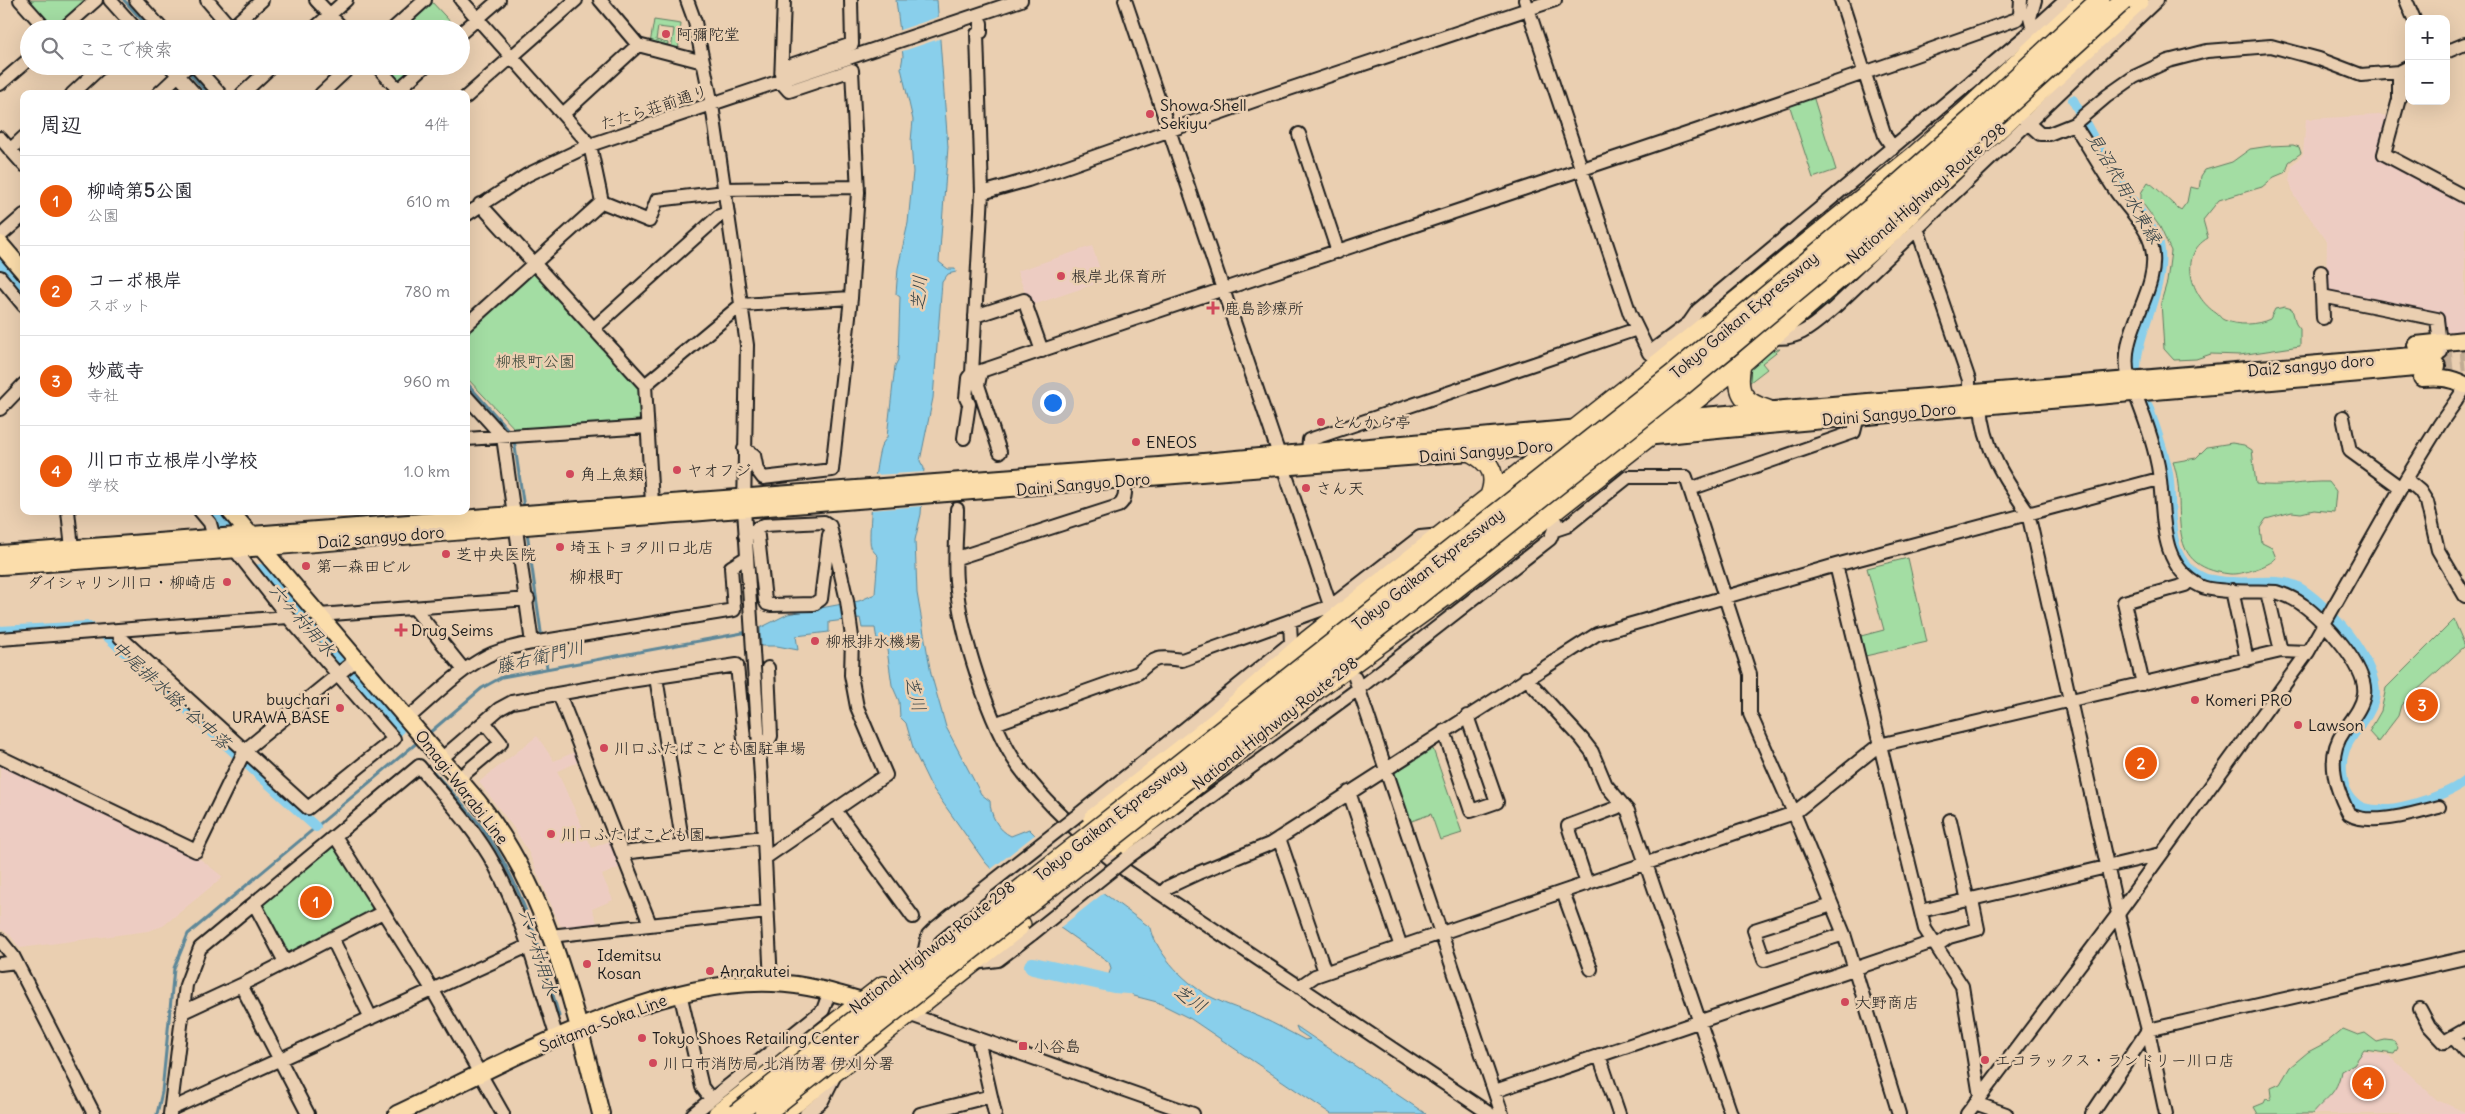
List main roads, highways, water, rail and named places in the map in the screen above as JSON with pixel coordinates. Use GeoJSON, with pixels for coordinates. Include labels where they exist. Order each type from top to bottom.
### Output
{"type":"FeatureCollection","features":[{"type":"Feature","properties":{"kind":"highway"},"geometry":{"type":"LineString","coordinates":[[1664,369],[1913,157],[2086,0]]}},
{"type":"Feature","properties":{"kind":"highway","name":"Tokyo Gaikan Expressway"},"geometry":{"type":"LineString","coordinates":[[736,1114],[1672,375],[1870,210],[1973,118],[2100,0]]}},
{"type":"Feature","properties":{"kind":"highway","name":"Tokyo Gaikan Expressway"},"geometry":{"type":"LineString","coordinates":[[764,1114],[1696,376],[1880,222],[2124,0]]}},
{"type":"Feature","properties":{"kind":"highway","name":"National Highway Route 298"},"geometry":{"type":"LineString","coordinates":[[1706,377],[1785,314],[1938,185],[2139,0]]}},
{"type":"Feature","properties":{"kind":"highway"},"geometry":{"type":"LineString","coordinates":[[1216,722],[1307,641],[1443,534],[1494,499],[1688,332],[1913,157]]}},
{"type":"Feature","properties":{"kind":"highway"},"geometry":{"type":"LineString","coordinates":[[1322,686],[1451,592],[1741,364],[1891,233],[1938,185]]}},
{"type":"Feature","properties":{"kind":"highway"},"geometry":{"type":"LineString","coordinates":[[1741,364],[1739,382],[1742,395],[1754,406],[1768,410]]}},
{"type":"Feature","properties":{"kind":"highway"},"geometry":{"type":"LineString","coordinates":[[1471,452],[1482,458],[1494,477],[1494,499]]}},
{"type":"Feature","properties":{"kind":"highway","name":"National Highway Route 298"},"geometry":{"type":"LineString","coordinates":[[715,1107],[864,1001],[924,954],[987,895],[1084,818],[1216,722],[1494,499]]}},
{"type":"Feature","properties":{"kind":"highway","name":"National Highway Route 298"},"geometry":{"type":"LineString","coordinates":[[781,1114],[972,963],[1026,929],[1122,853],[1322,686],[1533,517]]}},
{"type":"Feature","properties":{"kind":"main road"},"geometry":{"type":"LineString","coordinates":[[0,244],[20,267]]}},
{"type":"Feature","properties":{"kind":"main road"},"geometry":{"type":"LineString","coordinates":[[2465,340],[2439,360],[2456,380],[2465,387]]}},
{"type":"Feature","properties":{"kind":"main road","name":"Daini Sangyo Doro"},"geometry":{"type":"LineString","coordinates":[[753,502],[1126,480],[1281,462],[1308,452],[1768,410],[1975,399],[2133,386],[2209,388],[2231,392],[2281,390],[2439,360]]}},
{"type":"Feature","properties":{"kind":"main road","name":"Dai2 sangyo doro"},"geometry":{"type":"LineString","coordinates":[[2186,375],[2439,360]]}},
{"type":"Feature","properties":{"kind":"main road","name":"Daini Sangyo Doro"},"geometry":{"type":"LineString","coordinates":[[2133,386],[2186,375]]}},
{"type":"Feature","properties":{"kind":"main road","name":"Daini Sangyo Doro"},"geometry":{"type":"LineString","coordinates":[[944,490],[1281,462],[1555,446],[1858,416],[1975,399]]}},
{"type":"Feature","properties":{"kind":"main road","name":"Dai2 sangyo doro"},"geometry":{"type":"LineString","coordinates":[[0,554],[72,548],[231,543],[262,548],[399,535],[652,503],[753,502]]}},
{"type":"Feature","properties":{"kind":"main road","name":"Dai2 sangyo doro"},"geometry":{"type":"LineString","coordinates":[[0,566],[231,543],[250,534],[521,520],[753,502]]}},
{"type":"Feature","properties":{"kind":"main road","name":"Omagi-Warabi Line"},"geometry":{"type":"LineString","coordinates":[[233,515],[488,815],[517,860],[533,892],[550,936],[601,1114]]}},
{"type":"Feature","properties":{"kind":"main road","name":"Saitama-Soka Line"},"geometry":{"type":"LineString","coordinates":[[397,1114],[557,1038],[628,1009],[680,993],[771,982],[809,986],[908,1014]]}},
{"type":"Feature","properties":{"kind":"water","name":"芝川"},"geometry":{"type":"Polygon","coordinates":[[[896,0],[937,0],[948,147],[939,262],[948,269],[955,269],[956,272],[948,274],[942,282],[933,398],[920,461],[924,468],[921,514],[915,540],[917,593],[931,674],[946,727],[981,794],[990,801],[993,817],[1002,830],[1011,836],[1029,829],[1064,864],[1151,928],[1154,938],[1166,959],[1184,978],[1204,993],[1219,1001],[1260,1017],[1305,1040],[1310,1039],[1298,1031],[1296,1026],[1426,1114],[1331,1114],[1191,1019],[1157,1002],[1134,996],[1109,974],[1111,968],[1109,962],[1043,916],[1005,884],[985,862],[931,786],[914,751],[906,723],[900,717],[899,701],[892,685],[886,643],[883,640],[877,640],[875,628],[862,628],[860,618],[829,622],[829,632],[796,636],[798,650],[777,646],[761,646],[760,628],[788,614],[859,601],[875,594],[878,556],[873,551],[870,541],[871,514],[879,454],[881,446],[887,437],[895,366],[898,360],[900,297],[896,294],[898,268],[908,223],[913,172],[911,141],[913,120],[901,68],[903,56],[896,0]]]}},
{"type":"Feature","properties":{"kind":"waterway"},"geometry":{"type":"LineString","coordinates":[[124,0],[142,20]]}},
{"type":"Feature","properties":{"kind":"waterway"},"geometry":{"type":"LineString","coordinates":[[191,75],[204,90]]}},
{"type":"Feature","properties":{"kind":"waterway","name":"見沼代用水東縁"},"geometry":{"type":"LineString","coordinates":[[2073,100],[2108,165],[2157,236],[2160,252],[2160,269],[2142,334],[2136,367]]}},
{"type":"Feature","properties":{"kind":"waterway","name":"六ヶ村用水"},"geometry":{"type":"LineString","coordinates":[[0,266],[20,290]]}},
{"type":"Feature","properties":{"kind":"waterway"},"geometry":{"type":"LineString","coordinates":[[470,387],[510,432]]}},
{"type":"Feature","properties":{"kind":"waterway","name":"見沼代用水東縁"},"geometry":{"type":"LineString","coordinates":[[2148,406],[2162,447],[2168,473],[2172,534],[2182,560],[2192,571],[2206,579],[2225,582],[2281,582],[2296,586],[2322,605],[2336,620],[2361,653],[2370,670],[2374,686],[2374,700],[2365,719],[2352,736],[2343,754],[2344,783],[2351,799],[2357,805],[2371,809],[2399,807],[2430,799],[2465,781]]}},
{"type":"Feature","properties":{"kind":"waterway"},"geometry":{"type":"LineString","coordinates":[[514,440],[524,508]]}},
{"type":"Feature","properties":{"kind":"waterway","name":"六ヶ村用水"},"geometry":{"type":"LineString","coordinates":[[212,515],[239,547]]}},
{"type":"Feature","properties":{"kind":"waterway"},"geometry":{"type":"LineString","coordinates":[[527,532],[542,639]]}},
{"type":"Feature","properties":{"kind":"waterway","name":"六ヶ村用水"},"geometry":{"type":"LineString","coordinates":[[260,573],[395,729]]}},
{"type":"Feature","properties":{"kind":"waterway","name":"中尾排水路; 谷中落"},"geometry":{"type":"LineString","coordinates":[[0,631],[89,626],[109,638],[316,827]]}},
{"type":"Feature","properties":{"kind":"waterway","name":"藤右衛門川"},"geometry":{"type":"LineString","coordinates":[[428,734],[482,688],[502,677],[748,632]]}},
{"type":"Feature","properties":{"kind":"waterway"},"geometry":{"type":"LineString","coordinates":[[543,645],[547,668]]}},
{"type":"Feature","properties":{"kind":"waterway","name":"藤右衛門川"},"geometry":{"type":"LineString","coordinates":[[157,1114],[162,1092],[174,968],[188,934],[419,741]]}},
{"type":"Feature","properties":{"kind":"waterway","name":"六ヶ村用水"},"geometry":{"type":"LineString","coordinates":[[429,767],[480,825],[507,869],[537,941],[559,1016]]}},
{"type":"Feature","properties":{"kind":"waterway"},"geometry":{"type":"LineString","coordinates":[[1033,966],[1114,984],[1143,986]]}},
{"type":"Feature","properties":{"kind":"tunnel"},"geometry":{"type":"LineString","coordinates":[[2436,354],[2465,352]]}},
{"type":"Feature","properties":{"kind":"tunnel"},"geometry":{"type":"LineString","coordinates":[[2437,366],[2465,363]]}},
{"type":"Feature","properties":{"kind":"place","name":"阿彌陀堂"},"geometry":{"type":"Point","coordinates":[666,34]}},
{"type":"Feature","properties":{"kind":"place","name":"Showa Shell Sekiyu"},"geometry":{"type":"Point","coordinates":[1150,114]}},
{"type":"Feature","properties":{"kind":"place","name":"根岸北保育所"},"geometry":{"type":"Point","coordinates":[1061,276]}},
{"type":"Feature","properties":{"kind":"place","name":"鹿島診療所"},"geometry":{"type":"Point","coordinates":[1213,308]}},
{"type":"Feature","properties":{"kind":"place","name":"とんから亭"},"geometry":{"type":"Point","coordinates":[1321,422]}},
{"type":"Feature","properties":{"kind":"place","name":"ENEOS"},"geometry":{"type":"Point","coordinates":[1136,442]}},
{"type":"Feature","properties":{"kind":"place","name":"ヤオフジ"},"geometry":{"type":"Point","coordinates":[677,470]}},
{"type":"Feature","properties":{"kind":"place","name":"角上魚類"},"geometry":{"type":"Point","coordinates":[570,474]}},
{"type":"Feature","properties":{"kind":"place","name":"さん天"},"geometry":{"type":"Point","coordinates":[1306,488]}},
{"type":"Feature","properties":{"kind":"place","name":"埼玉トヨタ川口北店"},"geometry":{"type":"Point","coordinates":[560,547]}},
{"type":"Feature","properties":{"kind":"place","name":"芝中央医院"},"geometry":{"type":"Point","coordinates":[446,554]}},
{"type":"Feature","properties":{"kind":"place","name":"第一森田ビル"},"geometry":{"type":"Point","coordinates":[306,566]}},
{"type":"Feature","properties":{"kind":"place","name":"ダイシャリン川口・柳崎店"},"geometry":{"type":"Point","coordinates":[227,582]}},
{"type":"Feature","properties":{"kind":"place","name":"Drug Seims"},"geometry":{"type":"Point","coordinates":[401,630]}},
{"type":"Feature","properties":{"kind":"place","name":"柳根排水機場"},"geometry":{"type":"Point","coordinates":[815,641]}},
{"type":"Feature","properties":{"kind":"place","name":"Komeri PRO"},"geometry":{"type":"Point","coordinates":[2195,700]}},
{"type":"Feature","properties":{"kind":"place","name":"妙蔵寺"},"geometry":{"type":"Point","coordinates":[2422,705]}},
{"type":"Feature","properties":{"kind":"place","name":"buychari URAWA BASE"},"geometry":{"type":"Point","coordinates":[340,708]}},
{"type":"Feature","properties":{"kind":"place","name":"Lawson"},"geometry":{"type":"Point","coordinates":[2298,725]}},
{"type":"Feature","properties":{"kind":"place","name":"川口ふたばこども園駐車場"},"geometry":{"type":"Point","coordinates":[604,748]}},
{"type":"Feature","properties":{"kind":"place","name":"コーポ根岸"},"geometry":{"type":"Point","coordinates":[2141,763]}},
{"type":"Feature","properties":{"kind":"place","name":"川口ふたばこども園"},"geometry":{"type":"Point","coordinates":[551,834]}},
{"type":"Feature","properties":{"kind":"place","name":"柳崎第5公園"},"geometry":{"type":"Point","coordinates":[316,902]}},
{"type":"Feature","properties":{"kind":"place","name":"Idemitsu Kosan"},"geometry":{"type":"Point","coordinates":[587,964]}},
{"type":"Feature","properties":{"kind":"place","name":"Anrakutei"},"geometry":{"type":"Point","coordinates":[710,971]}},
{"type":"Feature","properties":{"kind":"place","name":"大野商店"},"geometry":{"type":"Point","coordinates":[1845,1002]}},
{"type":"Feature","properties":{"kind":"place","name":"Tokyo Shoes Retailing Center"},"geometry":{"type":"Point","coordinates":[642,1038]}},
{"type":"Feature","properties":{"kind":"place","name":"小谷島"},"geometry":{"type":"Point","coordinates":[1023,1046]}},
{"type":"Feature","properties":{"kind":"place","name":"エコラックス・ランドリー川口店"},"geometry":{"type":"Point","coordinates":[1985,1060]}},
{"type":"Feature","properties":{"kind":"place","name":"川口市消防局 北消防署 伊刈分署"},"geometry":{"type":"Point","coordinates":[653,1063]}},
{"type":"Feature","properties":{"kind":"place","name":"川口市立根岸小学校"},"geometry":{"type":"Point","coordinates":[2368,1083]}},
{"type":"Feature","properties":{"kind":"district","name":"柳根町"},"geometry":{"type":"Point","coordinates":[596,577]}},
{"type":"Feature","properties":{"kind":"park label","name":"柳根町公園"},"geometry":{"type":"Point","coordinates":[535,361]}}]}
